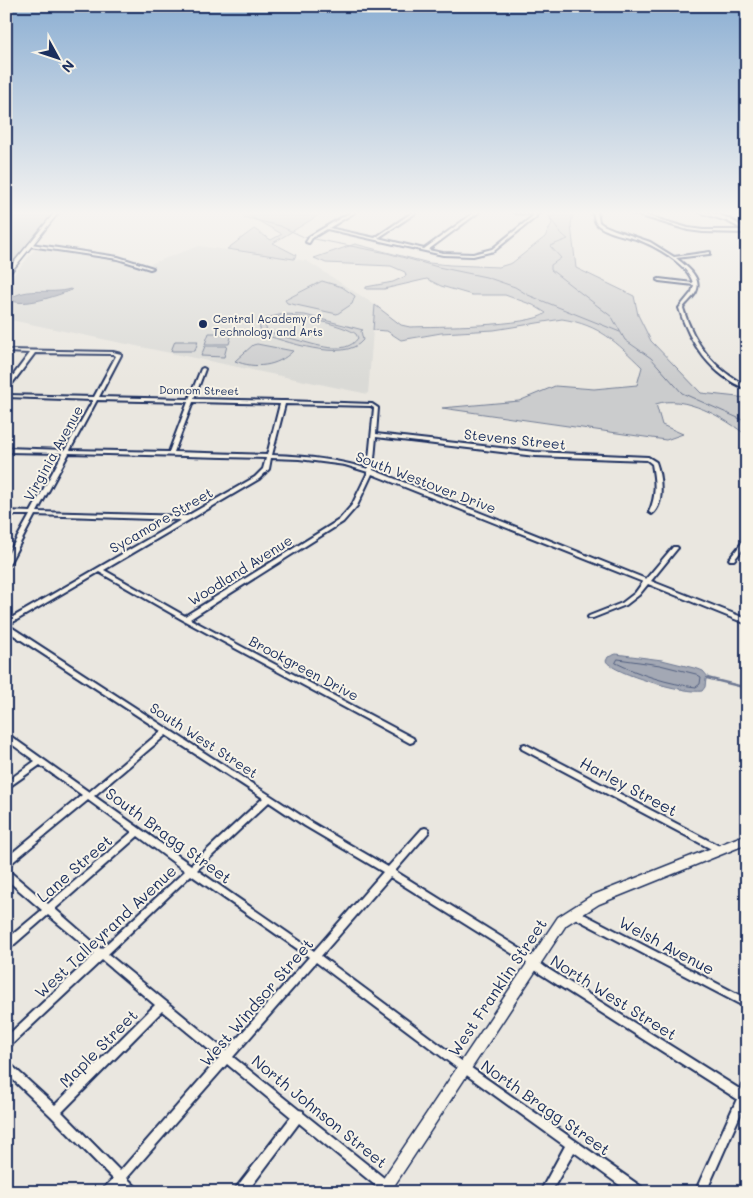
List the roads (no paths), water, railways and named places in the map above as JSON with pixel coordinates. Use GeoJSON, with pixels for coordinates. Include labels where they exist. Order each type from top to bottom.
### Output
{"type":"FeatureCollection","features":[{"type":"Feature","properties":{"kind":"main road","name":"West Franklin Street"},"geometry":{"type":"LineString","coordinates":[[386,1190],[464,1068],[562,921],[573,912],[595,900],[747,839]]}},
{"type":"Feature","properties":{"kind":"street"},"geometry":{"type":"LineString","coordinates":[[686,268],[693,275],[696,284],[695,292],[680,308],[682,315],[702,354],[730,380],[747,388]]}},
{"type":"Feature","properties":{"kind":"street"},"geometry":{"type":"LineString","coordinates":[[659,280],[696,284]]}},
{"type":"Feature","properties":{"kind":"street"},"geometry":{"type":"LineString","coordinates":[[6,351],[33,352]]}},
{"type":"Feature","properties":{"kind":"street"},"geometry":{"type":"LineString","coordinates":[[6,388],[33,352]]}},
{"type":"Feature","properties":{"kind":"street","name":"Virginia Avenue"},"geometry":{"type":"LineString","coordinates":[[6,564],[119,355],[33,352]]}},
{"type":"Feature","properties":{"kind":"street"},"geometry":{"type":"LineString","coordinates":[[171,454],[203,369]]}},
{"type":"Feature","properties":{"kind":"street","name":"Donnom Street"},"geometry":{"type":"LineString","coordinates":[[6,396],[372,405],[376,408],[374,423]]}},
{"type":"Feature","properties":{"kind":"street","name":"Sycamore Street"},"geometry":{"type":"LineString","coordinates":[[6,625],[257,478],[266,469],[283,402]]}},
{"type":"Feature","properties":{"kind":"street","name":"Woodland Avenue"},"geometry":{"type":"LineString","coordinates":[[100,570],[185,618],[341,521],[354,506],[370,471],[374,423]]}},
{"type":"Feature","properties":{"kind":"street","name":"Stevens Street"},"geometry":{"type":"LineString","coordinates":[[373,435],[535,454],[648,459],[654,463]]}},
{"type":"Feature","properties":{"kind":"street","name":"South Westover Drive"},"geometry":{"type":"LineString","coordinates":[[6,450],[299,457],[334,462],[370,471],[747,622]]}},
{"type":"Feature","properties":{"kind":"street"},"geometry":{"type":"LineString","coordinates":[[652,512],[658,499],[654,463]]}},
{"type":"Feature","properties":{"kind":"street"},"geometry":{"type":"LineString","coordinates":[[6,513],[190,518]]}},
{"type":"Feature","properties":{"kind":"street"},"geometry":{"type":"LineString","coordinates":[[732,559],[747,540]]}},
{"type":"Feature","properties":{"kind":"street"},"geometry":{"type":"LineString","coordinates":[[592,617],[624,604],[637,594],[675,548]]}},
{"type":"Feature","properties":{"kind":"street","name":"Brookgreen Drive"},"geometry":{"type":"LineString","coordinates":[[185,618],[410,740]]}},
{"type":"Feature","properties":{"kind":"street","name":"South West Street"},"geometry":{"type":"LineString","coordinates":[[6,625],[268,798],[390,872]]}},
{"type":"Feature","properties":{"kind":"street"},"geometry":{"type":"LineString","coordinates":[[6,862],[166,731]]}},
{"type":"Feature","properties":{"kind":"street","name":"South Bragg Street"},"geometry":{"type":"LineString","coordinates":[[6,736],[192,871],[316,957]]}},
{"type":"Feature","properties":{"kind":"street","name":"Harley Street"},"geometry":{"type":"LineString","coordinates":[[525,747],[720,850]]}},
{"type":"Feature","properties":{"kind":"street"},"geometry":{"type":"LineString","coordinates":[[6,786],[40,761]]}},
{"type":"Feature","properties":{"kind":"street","name":"West Talleyrand Avenue"},"geometry":{"type":"LineString","coordinates":[[6,1044],[268,798]]}},
{"type":"Feature","properties":{"kind":"street","name":"West Windsor Street"},"geometry":{"type":"LineString","coordinates":[[108,1192],[426,831]]}},
{"type":"Feature","properties":{"kind":"street","name":"Lane Street"},"geometry":{"type":"LineString","coordinates":[[6,946],[138,832]]}},
{"type":"Feature","properties":{"kind":"street","name":"North West Street"},"geometry":{"type":"LineString","coordinates":[[390,872],[534,964],[746,1095]]}},
{"type":"Feature","properties":{"kind":"street","name":"North Johnson Street"},"geometry":{"type":"LineString","coordinates":[[6,874],[386,1190]]}},
{"type":"Feature","properties":{"kind":"street","name":"Welsh Avenue"},"geometry":{"type":"LineString","coordinates":[[573,912],[747,1004]]}},
{"type":"Feature","properties":{"kind":"street","name":"North Bragg Street"},"geometry":{"type":"LineString","coordinates":[[316,957],[464,1068],[639,1192]]}},
{"type":"Feature","properties":{"kind":"street","name":"Maple Street"},"geometry":{"type":"LineString","coordinates":[[55,1112],[162,1005]]}},
{"type":"Feature","properties":{"kind":"street"},"geometry":{"type":"LineString","coordinates":[[6,1066],[55,1112],[133,1192]]}},
{"type":"Feature","properties":{"kind":"street"},"geometry":{"type":"LineString","coordinates":[[700,1192],[746,1095]]}},
{"type":"Feature","properties":{"kind":"street"},"geometry":{"type":"LineString","coordinates":[[240,1192],[299,1116]]}},
{"type":"Feature","properties":{"kind":"street"},"geometry":{"type":"LineString","coordinates":[[545,1192],[572,1144]]}},
{"type":"Feature","properties":{"kind":"water"},"geometry":{"type":"Polygon","coordinates":[[[72,290],[31,302],[22,303],[9,299],[24,293],[72,290]]]}},
{"type":"Feature","properties":{"kind":"water"},"geometry":{"type":"Polygon","coordinates":[[[616,654],[662,660],[698,669],[703,671],[709,678],[706,679],[705,687],[702,691],[682,689],[651,682],[622,672],[606,661],[608,657],[616,654]]]}},
{"type":"Feature","properties":{"kind":"waterway"},"geometry":{"type":"LineString","coordinates":[[442,268],[486,277],[515,287],[528,295],[620,332]]}},
{"type":"Feature","properties":{"kind":"waterway"},"geometry":{"type":"LineString","coordinates":[[551,268],[551,270],[612,317],[625,340],[651,358],[682,393],[747,422]]}},
{"type":"Feature","properties":{"kind":"waterway"},"geometry":{"type":"LineString","coordinates":[[6,287],[11,287]]}},
{"type":"Feature","properties":{"kind":"waterway"},"geometry":{"type":"LineString","coordinates":[[707,678],[747,688]]}},
{"type":"Feature","properties":{"kind":"place","name":"Central Academy of Technology and Arts"},"geometry":{"type":"Point","coordinates":[203,324]}}]}
